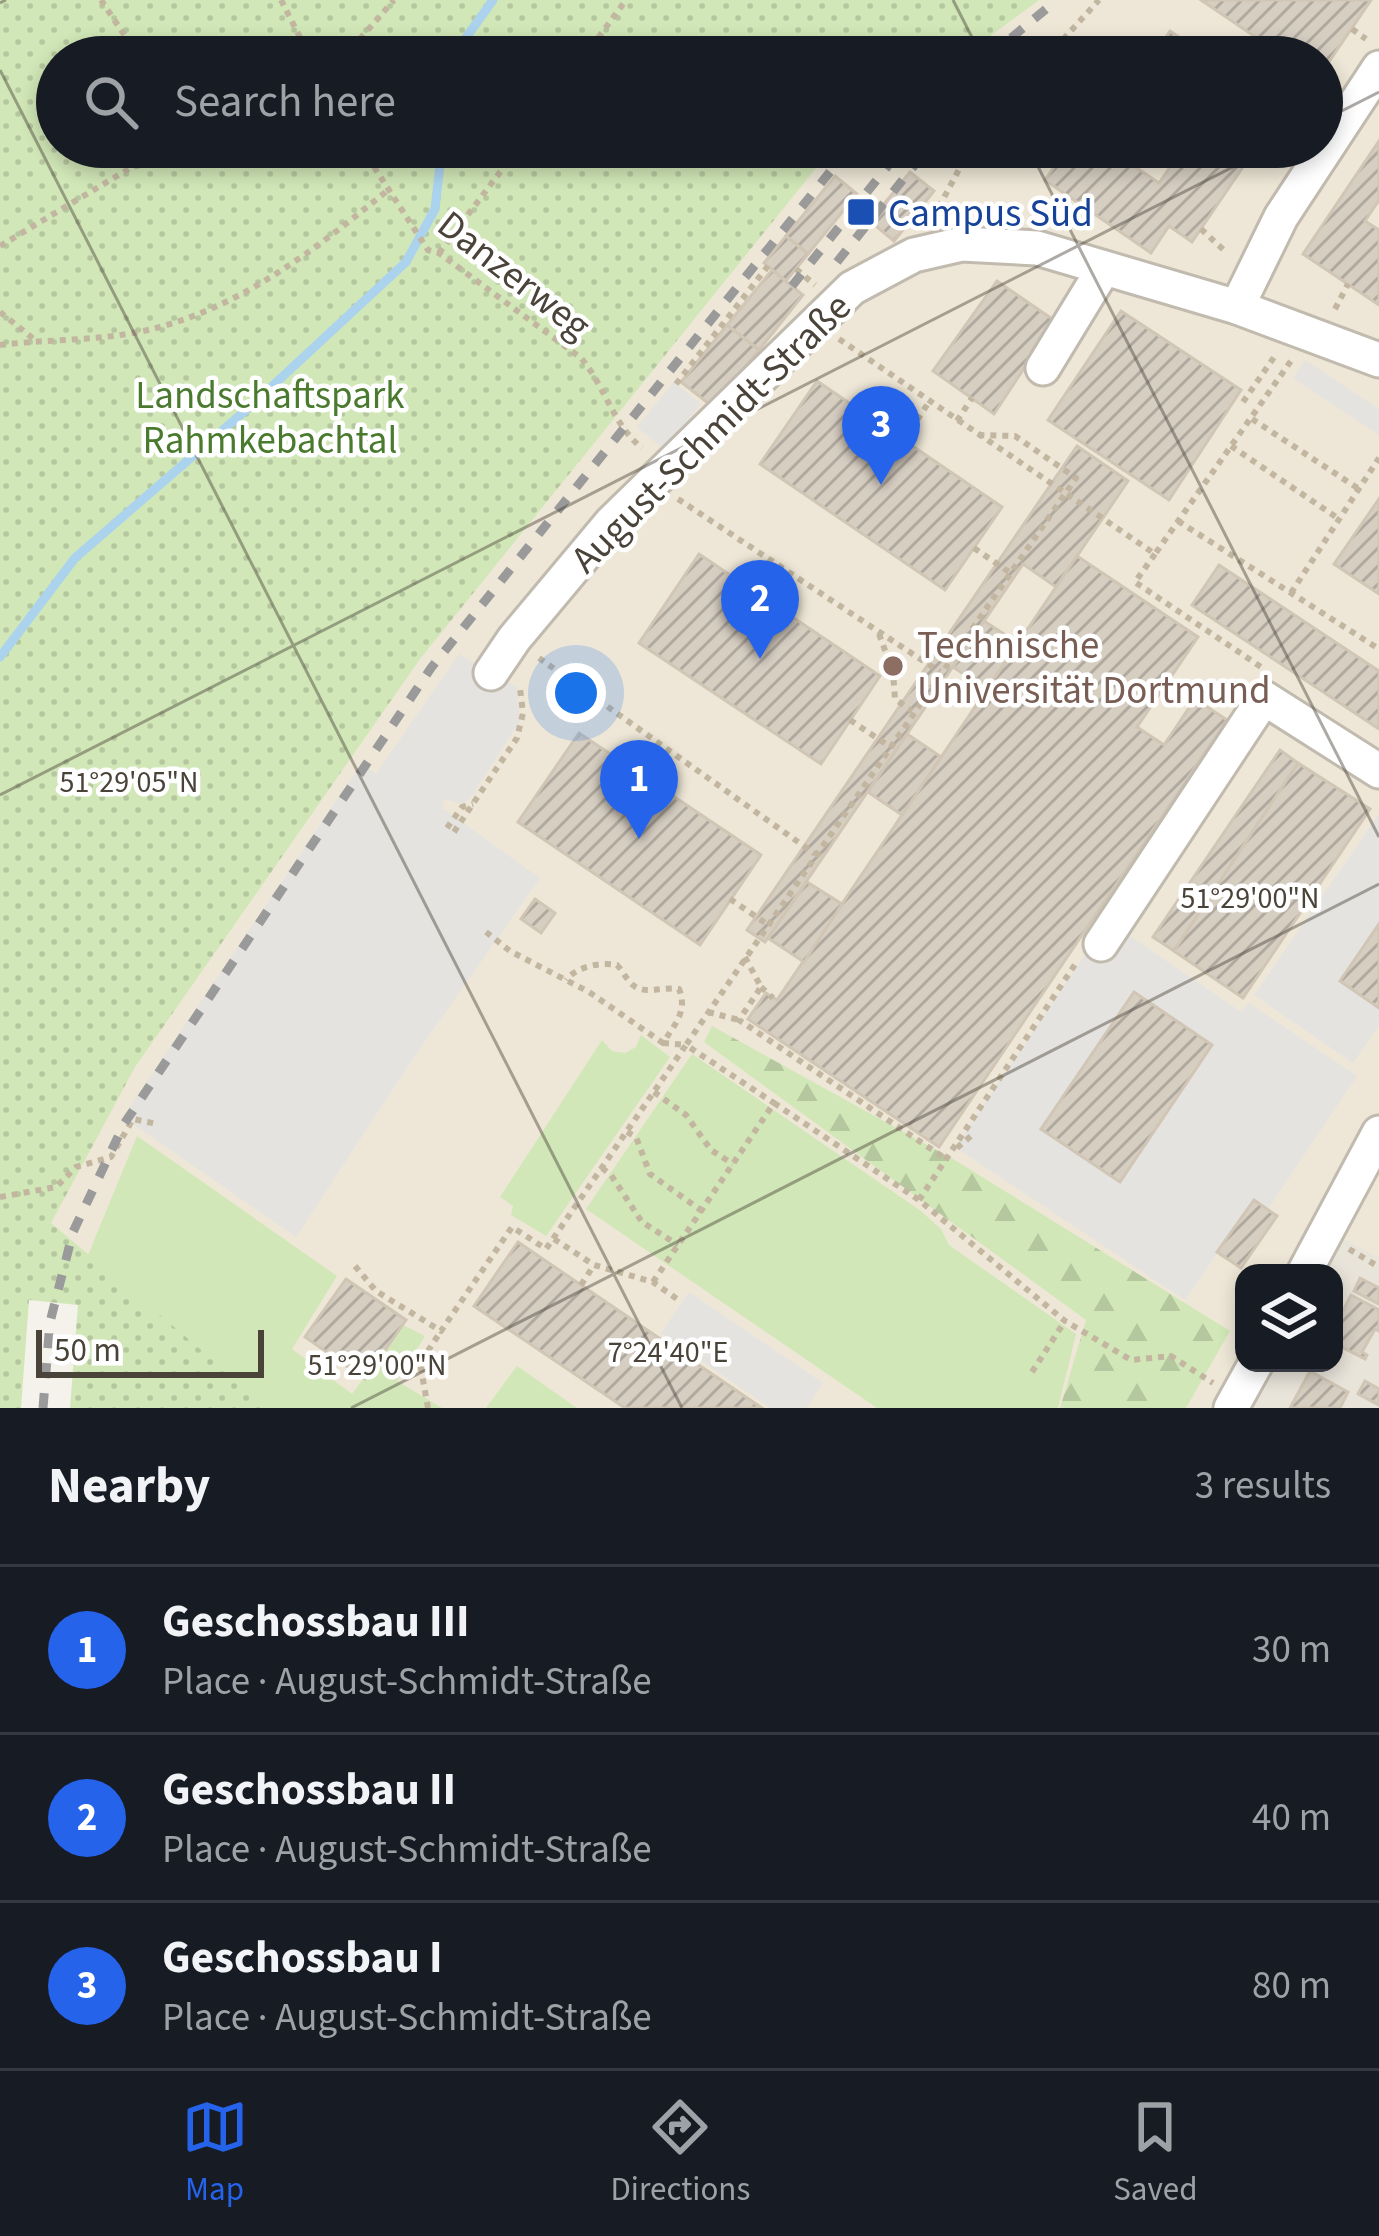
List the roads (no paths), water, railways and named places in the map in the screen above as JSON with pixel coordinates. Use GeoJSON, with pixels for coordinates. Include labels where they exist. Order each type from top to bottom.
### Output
{"type":"FeatureCollection","features":[{"type":"Feature","properties":{"kind":"street"},"geometry":{"type":"LineString","coordinates":[[1343,123],[1379,68]]}},
{"type":"Feature","properties":{"kind":"street"},"geometry":{"type":"LineString","coordinates":[[1238,307],[1281,217],[1313,168]]}},
{"type":"Feature","properties":{"kind":"street","name":"August-Schmidt-Straße"},"geometry":{"type":"LineString","coordinates":[[491,673],[521,644],[611,524],[852,288],[914,255],[989,243],[1037,248],[1238,307],[1379,360]]}},
{"type":"Feature","properties":{"kind":"street"},"geometry":{"type":"LineString","coordinates":[[1042,368],[1104,268]]}},
{"type":"Feature","properties":{"kind":"street"},"geometry":{"type":"LineString","coordinates":[[1101,944],[1264,698],[1379,771]]}},
{"type":"Feature","properties":{"kind":"street"},"geometry":{"type":"LineString","coordinates":[[1309,1264],[1379,1133]]}},
{"type":"Feature","properties":{"kind":"street"},"geometry":{"type":"LineString","coordinates":[[1234,1403],[1251,1372]]}},
{"type":"Feature","properties":{"kind":"waterway"},"geometry":{"type":"LineString","coordinates":[[467,36],[493,0]]}},
{"type":"Feature","properties":{"kind":"waterway"},"geometry":{"type":"LineString","coordinates":[[0,657],[75,558],[253,404],[406,262],[435,209],[440,168]]}},
{"type":"Feature","properties":{"kind":"railway"},"geometry":{"type":"LineString","coordinates":[[1013,36],[1057,0]]}},
{"type":"Feature","properties":{"kind":"railway"},"geometry":{"type":"LineString","coordinates":[[43,1408],[50,1322],[73,1232],[124,1124],[431,668],[833,168]]}},
{"type":"Feature","properties":{"kind":"railway"},"geometry":{"type":"LineString","coordinates":[[792,286],[886,168]]}},
{"type":"Feature","properties":{"kind":"railway"},"geometry":{"type":"LineString","coordinates":[[837,262],[912,168]]}},
{"type":"Feature","properties":{"kind":"place","name":"Campus Süd"},"geometry":{"type":"Point","coordinates":[861,212]}},
{"type":"Feature","properties":{"kind":"place","name":"Geschossbau I"},"geometry":{"type":"Point","coordinates":[881,485]}},
{"type":"Feature","properties":{"kind":"place","name":"Geschossbau II"},"geometry":{"type":"Point","coordinates":[760,659]}},
{"type":"Feature","properties":{"kind":"place","name":"Technische Universität Dortmund"},"geometry":{"type":"Point","coordinates":[893,666]}},
{"type":"Feature","properties":{"kind":"place","name":"Geschossbau III"},"geometry":{"type":"Point","coordinates":[639,839]}},
{"type":"Feature","properties":{"kind":"park label","name":"Landschaftspark Rahmkebachtal"},"geometry":{"type":"Point","coordinates":[270,416]}}]}
